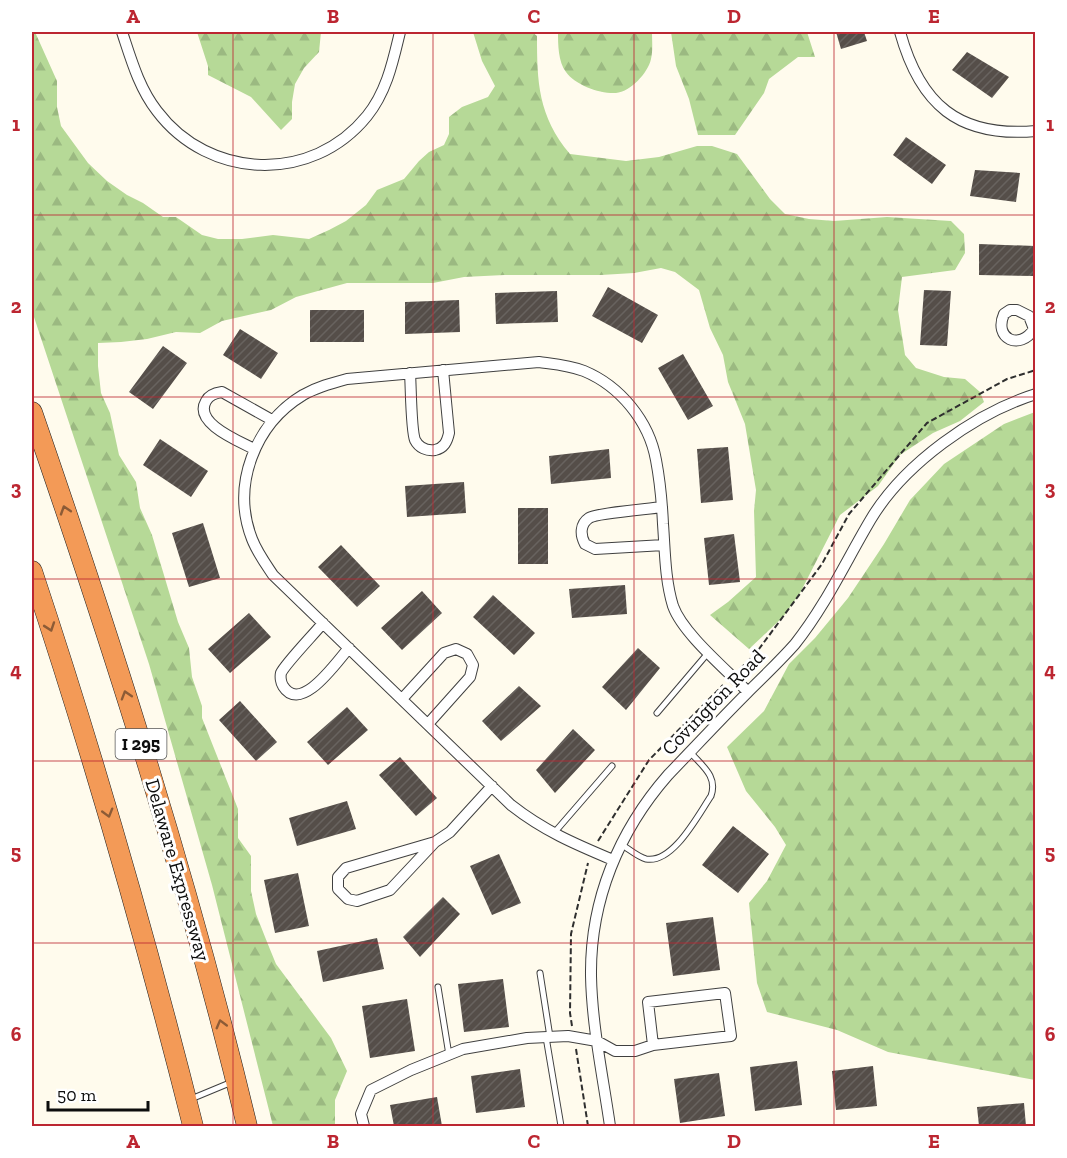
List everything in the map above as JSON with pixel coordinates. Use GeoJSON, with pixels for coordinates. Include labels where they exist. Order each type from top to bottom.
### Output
{"type":"FeatureCollection","features":[{"type":"Feature","properties":{"kind":"highway","name":"Delaware Expressway"},"geometry":{"type":"LineString","coordinates":[[32,411],[146,759],[247,1126]]}},
{"type":"Feature","properties":{"kind":"highway","name":"I 295"},"geometry":{"type":"LineString","coordinates":[[32,571],[96,772],[169,1028],[193,1126]]}},
{"type":"Feature","properties":{"kind":"street"},"geometry":{"type":"LineString","coordinates":[[122,32],[136,73],[148,98],[172,128],[202,150],[220,158],[259,166],[299,160],[321,152],[354,130],[368,115],[388,79],[400,32]]}},
{"type":"Feature","properties":{"kind":"street"},"geometry":{"type":"LineString","coordinates":[[900,32],[912,68],[923,87],[939,105],[955,117],[987,131],[1012,133],[1035,131]]}},
{"type":"Feature","properties":{"kind":"street"},"geometry":{"type":"LineString","coordinates":[[614,860],[553,834],[532,822],[273,575],[252,541],[244,497],[254,449],[272,420],[304,394],[321,386],[347,379],[539,362],[565,365],[600,379],[625,399],[642,423],[656,459],[669,588],[674,608],[690,633],[748,692]]}},
{"type":"Feature","properties":{"kind":"street"},"geometry":{"type":"LineString","coordinates":[[410,373],[414,436],[419,446],[430,451],[440,449],[447,442],[449,433],[443,370]]}},
{"type":"Feature","properties":{"kind":"street"},"geometry":{"type":"LineString","coordinates":[[254,449],[210,423],[203,411],[205,402],[210,395],[222,392],[272,420]]}},
{"type":"Feature","properties":{"kind":"street","name":"Covington Road"},"geometry":{"type":"LineString","coordinates":[[610,1126],[597,1041],[591,975],[592,952],[600,904],[620,844],[632,821],[648,797],[795,643],[821,609],[872,518],[912,470],[935,449],[965,427],[1003,407],[1035,394]]}},
{"type":"Feature","properties":{"kind":"street"},"geometry":{"type":"LineString","coordinates":[[662,507],[593,516],[583,524],[581,533],[585,544],[596,549],[664,544]]}},
{"type":"Feature","properties":{"kind":"street"},"geometry":{"type":"LineString","coordinates":[[323,623],[282,672],[281,683],[288,692],[296,695],[309,692],[348,648]]}},
{"type":"Feature","properties":{"kind":"street"},"geometry":{"type":"LineString","coordinates":[[402,699],[444,653],[456,649],[467,654],[473,665],[470,677],[428,724]]}},
{"type":"Feature","properties":{"kind":"street"},"geometry":{"type":"LineString","coordinates":[[435,842],[346,868],[339,877],[338,889],[348,899],[357,900],[390,890],[435,842],[450,832],[492,786]]}},
{"type":"Feature","properties":{"kind":"street"},"geometry":{"type":"LineString","coordinates":[[364,1126],[362,1114],[371,1090],[411,1070],[463,1049],[527,1038],[568,1036],[597,1041],[615,1051],[635,1051],[653,1045],[731,1036],[725,993],[648,1002],[653,1045]]}},
{"type":"Feature","properties":{"kind":"lane"},"geometry":{"type":"LineString","coordinates":[[657,712],[709,652]]}},
{"type":"Feature","properties":{"kind":"lane"},"geometry":{"type":"LineString","coordinates":[[620,844],[645,859],[658,859],[671,852],[711,796],[714,787],[711,775],[690,752]]}},
{"type":"Feature","properties":{"kind":"lane"},"geometry":{"type":"LineString","coordinates":[[553,834],[612,766]]}},
{"type":"Feature","properties":{"kind":"lane"},"geometry":{"type":"LineString","coordinates":[[540,973],[561,1126]]}},
{"type":"Feature","properties":{"kind":"lane"},"geometry":{"type":"LineString","coordinates":[[438,987],[449,1055]]}},
{"type":"Feature","properties":{"kind":"lane"},"geometry":{"type":"LineString","coordinates":[[187,1101],[236,1080]]}},
{"type":"Feature","properties":{"kind":"green space"},"geometry":{"type":"Polygon","coordinates":[[[32,32],[35,32],[57,81],[57,107],[61,126],[88,163],[107,181],[163,217],[176,217],[202,235],[218,239],[273,235],[309,239],[346,221],[366,205],[377,190],[404,179],[429,152],[444,145],[449,134],[449,117],[462,107],[488,97],[495,86],[482,61],[473,32],[532,32],[537,36],[539,84],[545,112],[559,140],[570,154],[626,161],[659,157],[697,146],[712,146],[737,154],[770,199],[785,214],[834,221],[887,217],[951,221],[964,234],[965,253],[955,270],[902,277],[898,310],[905,355],[916,368],[944,377],[965,379],[980,392],[984,402],[960,421],[933,433],[900,455],[878,486],[840,515],[800,593],[783,617],[749,649],[710,615],[756,577],[754,511],[756,490],[745,424],[728,382],[723,355],[710,328],[699,290],[675,272],[661,268],[634,273],[601,275],[504,275],[464,277],[433,283],[347,283],[296,297],[271,310],[222,321],[200,333],[176,332],[147,339],[98,343],[101,393],[110,413],[119,455],[136,482],[140,508],[152,535],[178,622],[189,648],[192,677],[202,706],[202,718],[238,809],[238,838],[251,856],[251,891],[256,914],[276,964],[331,1038],[347,1071],[335,1100],[335,1126],[273,1126],[212,885],[149,664],[32,311],[32,32]]]}},
{"type":"Feature","properties":{"kind":"green space"},"geometry":{"type":"Polygon","coordinates":[[[197,32],[321,32],[319,52],[304,68],[295,84],[292,119],[281,130],[251,97],[208,75],[208,66],[197,32]]]}},
{"type":"Feature","properties":{"kind":"green space"},"geometry":{"type":"Polygon","coordinates":[[[558,32],[652,32],[651,59],[642,76],[627,89],[616,93],[596,90],[575,81],[563,68],[558,47],[558,32]]]}},
{"type":"Feature","properties":{"kind":"green space"},"geometry":{"type":"Polygon","coordinates":[[[671,32],[807,32],[815,57],[798,57],[769,79],[764,93],[735,135],[698,135],[689,99],[676,66],[671,32]]]}},
{"type":"Feature","properties":{"kind":"green space"},"geometry":{"type":"Polygon","coordinates":[[[1036,412],[1035,1080],[888,1052],[837,1030],[767,1012],[757,983],[749,903],[767,881],[786,845],[775,827],[746,791],[727,747],[764,711],[789,664],[815,638],[848,598],[910,500],[944,464],[1004,424],[1036,412]]]}},
{"type":"Feature","properties":{"kind":"building"},"geometry":{"type":"Polygon","coordinates":[[[836,32],[864,32],[867,41],[841,49],[836,32]]]}},
{"type":"Feature","properties":{"kind":"building"},"geometry":{"type":"Polygon","coordinates":[[[967,52],[1009,77],[992,98],[952,70],[967,52]]]}},
{"type":"Feature","properties":{"kind":"building"},"geometry":{"type":"Polygon","coordinates":[[[906,137],[946,165],[932,184],[893,155],[906,137]]]}},
{"type":"Feature","properties":{"kind":"building"},"geometry":{"type":"Polygon","coordinates":[[[975,170],[1020,173],[1016,202],[970,196],[975,170]]]}},
{"type":"Feature","properties":{"kind":"building"},"geometry":{"type":"Polygon","coordinates":[[[979,244],[1035,246],[1035,276],[979,275],[979,244]]]}},
{"type":"Feature","properties":{"kind":"building"},"geometry":{"type":"Polygon","coordinates":[[[608,287],[658,315],[642,343],[592,316],[608,287]]]}},
{"type":"Feature","properties":{"kind":"building"},"geometry":{"type":"Polygon","coordinates":[[[924,290],[951,291],[947,346],[920,345],[924,290]]]}},
{"type":"Feature","properties":{"kind":"building"},"geometry":{"type":"Polygon","coordinates":[[[557,291],[558,322],[496,324],[495,293],[557,291]]]}},
{"type":"Feature","properties":{"kind":"building"},"geometry":{"type":"Polygon","coordinates":[[[459,300],[460,332],[405,334],[405,302],[459,300]]]}},
{"type":"Feature","properties":{"kind":"building"},"geometry":{"type":"Polygon","coordinates":[[[310,310],[364,310],[364,342],[310,342],[310,310]]]}},
{"type":"Feature","properties":{"kind":"building"},"geometry":{"type":"Polygon","coordinates":[[[240,329],[278,353],[261,379],[223,355],[240,329]]]}},
{"type":"Feature","properties":{"kind":"building"},"geometry":{"type":"Polygon","coordinates":[[[163,346],[187,363],[153,409],[129,392],[163,346]]]}},
{"type":"Feature","properties":{"kind":"building"},"geometry":{"type":"Polygon","coordinates":[[[683,354],[713,406],[688,420],[658,368],[683,354]]]}},
{"type":"Feature","properties":{"kind":"building"},"geometry":{"type":"Polygon","coordinates":[[[160,439],[208,471],[191,497],[143,465],[160,439]]]}},
{"type":"Feature","properties":{"kind":"building"},"geometry":{"type":"Polygon","coordinates":[[[728,447],[733,500],[701,503],[697,449],[728,447]]]}},
{"type":"Feature","properties":{"kind":"building"},"geometry":{"type":"Polygon","coordinates":[[[609,449],[611,478],[551,484],[549,456],[609,449]]]}},
{"type":"Feature","properties":{"kind":"building"},"geometry":{"type":"Polygon","coordinates":[[[464,482],[466,513],[407,517],[405,486],[464,482]]]}},
{"type":"Feature","properties":{"kind":"building"},"geometry":{"type":"Polygon","coordinates":[[[518,508],[548,508],[548,564],[518,564],[518,508]]]}},
{"type":"Feature","properties":{"kind":"building"},"geometry":{"type":"Polygon","coordinates":[[[203,523],[220,578],[189,587],[172,533],[203,523]]]}},
{"type":"Feature","properties":{"kind":"building"},"geometry":{"type":"Polygon","coordinates":[[[734,534],[740,582],[709,585],[704,538],[734,534]]]}},
{"type":"Feature","properties":{"kind":"building"},"geometry":{"type":"Polygon","coordinates":[[[341,545],[380,586],[357,607],[318,567],[341,545]]]}},
{"type":"Feature","properties":{"kind":"building"},"geometry":{"type":"Polygon","coordinates":[[[625,585],[627,614],[572,618],[569,589],[625,585]]]}},
{"type":"Feature","properties":{"kind":"building"},"geometry":{"type":"Polygon","coordinates":[[[422,591],[442,613],[402,650],[381,628],[422,591]]]}},
{"type":"Feature","properties":{"kind":"building"},"geometry":{"type":"Polygon","coordinates":[[[493,595],[535,633],[514,655],[473,617],[493,595]]]}},
{"type":"Feature","properties":{"kind":"building"},"geometry":{"type":"Polygon","coordinates":[[[249,613],[271,637],[230,673],[208,649],[249,613]]]}},
{"type":"Feature","properties":{"kind":"building"},"geometry":{"type":"Polygon","coordinates":[[[638,648],[660,668],[626,710],[602,687],[638,648]]]}},
{"type":"Feature","properties":{"kind":"building"},"geometry":{"type":"Polygon","coordinates":[[[519,686],[541,706],[501,741],[482,721],[519,686]]]}},
{"type":"Feature","properties":{"kind":"building"},"geometry":{"type":"Polygon","coordinates":[[[240,701],[277,742],[256,761],[219,720],[240,701]]]}},
{"type":"Feature","properties":{"kind":"building"},"geometry":{"type":"Polygon","coordinates":[[[347,707],[368,730],[328,765],[307,742],[347,707]]]}},
{"type":"Feature","properties":{"kind":"building"},"geometry":{"type":"Polygon","coordinates":[[[573,729],[595,750],[555,793],[536,770],[573,729]]]}},
{"type":"Feature","properties":{"kind":"building"},"geometry":{"type":"Polygon","coordinates":[[[400,757],[437,798],[416,816],[379,775],[400,757]]]}},
{"type":"Feature","properties":{"kind":"building"},"geometry":{"type":"Polygon","coordinates":[[[347,801],[356,829],[297,846],[289,818],[347,801]]]}},
{"type":"Feature","properties":{"kind":"building"},"geometry":{"type":"Polygon","coordinates":[[[733,826],[769,854],[738,893],[702,865],[733,826]]]}},
{"type":"Feature","properties":{"kind":"building"},"geometry":{"type":"Polygon","coordinates":[[[499,854],[521,903],[492,915],[470,866],[499,854]]]}},
{"type":"Feature","properties":{"kind":"building"},"geometry":{"type":"Polygon","coordinates":[[[298,873],[309,926],[275,933],[264,880],[298,873]]]}},
{"type":"Feature","properties":{"kind":"building"},"geometry":{"type":"Polygon","coordinates":[[[443,897],[460,914],[420,957],[403,937],[443,897]]]}},
{"type":"Feature","properties":{"kind":"building"},"geometry":{"type":"Polygon","coordinates":[[[713,917],[720,970],[673,976],[666,923],[713,917]]]}},
{"type":"Feature","properties":{"kind":"building"},"geometry":{"type":"Polygon","coordinates":[[[377,938],[384,969],[323,982],[317,951],[377,938]]]}},
{"type":"Feature","properties":{"kind":"building"},"geometry":{"type":"Polygon","coordinates":[[[503,979],[509,1027],[464,1032],[458,984],[503,979]]]}},
{"type":"Feature","properties":{"kind":"building"},"geometry":{"type":"Polygon","coordinates":[[[407,999],[415,1051],[370,1058],[362,1006],[407,999]]]}},
{"type":"Feature","properties":{"kind":"building"},"geometry":{"type":"Polygon","coordinates":[[[797,1061],[802,1105],[755,1111],[750,1067],[797,1061]]]}},
{"type":"Feature","properties":{"kind":"building"},"geometry":{"type":"Polygon","coordinates":[[[873,1066],[877,1106],[836,1110],[832,1071],[873,1066]]]}},
{"type":"Feature","properties":{"kind":"building"},"geometry":{"type":"Polygon","coordinates":[[[520,1069],[525,1107],[476,1113],[471,1076],[520,1069]]]}},
{"type":"Feature","properties":{"kind":"building"},"geometry":{"type":"Polygon","coordinates":[[[719,1073],[725,1116],[680,1123],[674,1079],[719,1073]]]}},
{"type":"Feature","properties":{"kind":"building"},"geometry":{"type":"Polygon","coordinates":[[[437,1097],[442,1126],[394,1126],[390,1105],[437,1097]]]}},
{"type":"Feature","properties":{"kind":"building"},"geometry":{"type":"Polygon","coordinates":[[[1024,1103],[1026,1126],[979,1126],[977,1107],[1024,1103]]]}}]}
